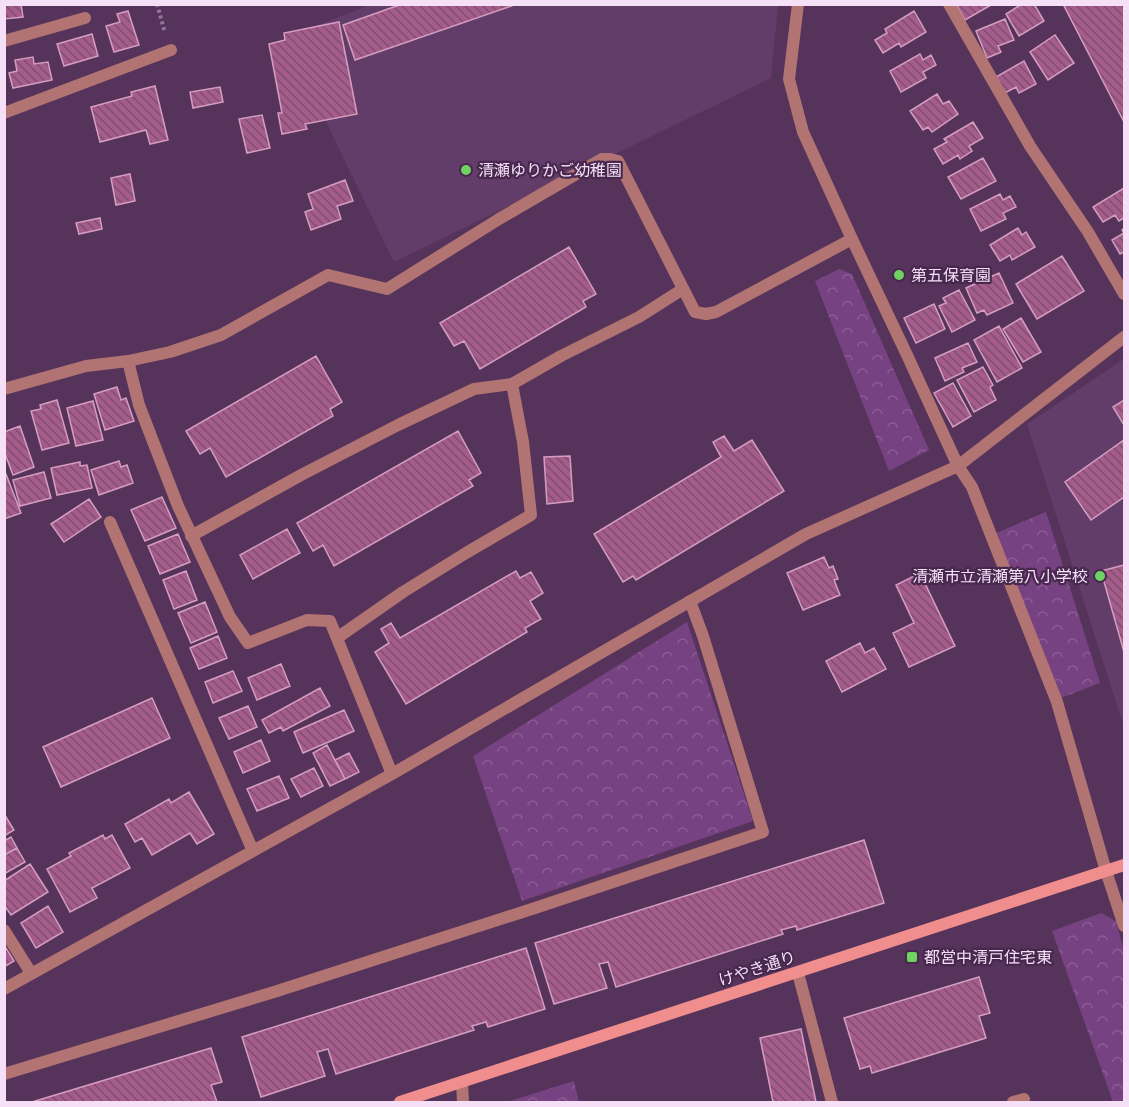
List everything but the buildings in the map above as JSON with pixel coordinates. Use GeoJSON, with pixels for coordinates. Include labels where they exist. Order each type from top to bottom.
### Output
{"type":"FeatureCollection","features":[{"type":"Feature","properties":{"kind":"street"},"geometry":{"type":"LineString","coordinates":[[798,4],[789,79],[803,132],[958,466],[972,487],[1057,702],[1106,871],[1125,926]]}},
{"type":"Feature","properties":{"kind":"street"},"geometry":{"type":"LineString","coordinates":[[949,4],[1030,146],[1088,232],[1125,294]]}},
{"type":"Feature","properties":{"kind":"street"},"geometry":{"type":"LineString","coordinates":[[4,41],[85,18]]}},
{"type":"Feature","properties":{"kind":"street"},"geometry":{"type":"LineString","coordinates":[[4,113],[171,50]]}},
{"type":"Feature","properties":{"kind":"street"},"geometry":{"type":"LineString","coordinates":[[4,389],[86,366],[128,361],[170,352],[221,335],[328,275],[387,289],[499,219],[602,159],[618,161],[695,312],[706,314],[716,312],[852,239]]}},
{"type":"Feature","properties":{"kind":"street"},"geometry":{"type":"LineString","coordinates":[[191,536],[303,474],[474,389],[512,384],[561,356],[639,317],[683,289]]}},
{"type":"Feature","properties":{"kind":"street"},"geometry":{"type":"LineString","coordinates":[[4,989],[392,774],[806,534],[958,466],[1125,337]]}},
{"type":"Feature","properties":{"kind":"street"},"geometry":{"type":"LineString","coordinates":[[128,361],[139,405],[191,536],[230,617],[248,643],[307,620],[330,621],[392,774]]}},
{"type":"Feature","properties":{"kind":"street"},"geometry":{"type":"LineString","coordinates":[[337,638],[403,592],[531,515],[523,442],[512,384]]}},
{"type":"Feature","properties":{"kind":"street"},"geometry":{"type":"LineString","coordinates":[[110,522],[253,851]]}},
{"type":"Feature","properties":{"kind":"street"},"geometry":{"type":"LineString","coordinates":[[4,1074],[274,992],[763,832],[690,601]]}},
{"type":"Feature","properties":{"kind":"street","name":"けやき通り"},"geometry":{"type":"LineString","coordinates":[[400,1102],[1125,865]]}},
{"type":"Feature","properties":{"kind":"street"},"geometry":{"type":"LineString","coordinates":[[4,930],[32,973]]}},
{"type":"Feature","properties":{"kind":"street"},"geometry":{"type":"LineString","coordinates":[[798,972],[832,1102]]}},
{"type":"Feature","properties":{"kind":"street"},"geometry":{"type":"LineString","coordinates":[[462,1082],[463,1102]]}},
{"type":"Feature","properties":{"kind":"path"},"geometry":{"type":"LineString","coordinates":[[157,4],[171,50]]}},
{"type":"Feature","properties":{"kind":"shaded area","name":"清瀬ゆりかご幼稚園"},"geometry":{"type":"Polygon","coordinates":[[[370,5],[778,5],[771,78],[394,262],[285,38],[370,5]]]}},
{"type":"Feature","properties":{"kind":"shaded area","name":"清瀬市立清瀬第八小学校"},"geometry":{"type":"Polygon","coordinates":[[[1124,359],[1124,727],[1027,424],[1124,359]]]}},
{"type":"Feature","properties":{"kind":"green space"},"geometry":{"type":"Polygon","coordinates":[[[839,269],[852,274],[929,450],[889,471],[815,281],[839,269]]]}},
{"type":"Feature","properties":{"kind":"green space"},"geometry":{"type":"Polygon","coordinates":[[[1046,512],[1100,683],[1058,699],[996,533],[1046,512]]]}},
{"type":"Feature","properties":{"kind":"green space"},"geometry":{"type":"Polygon","coordinates":[[[687,622],[753,821],[522,901],[473,756],[687,622]]]}},
{"type":"Feature","properties":{"kind":"green space"},"geometry":{"type":"Polygon","coordinates":[[[1101,913],[1116,921],[1124,951],[1124,1102],[1113,1102],[1052,931],[1101,913]]]}},
{"type":"Feature","properties":{"kind":"green space"},"geometry":{"type":"Polygon","coordinates":[[[574,1081],[579,1102],[506,1102],[574,1081]]]}},
{"type":"Feature","properties":{"kind":"place","name":"清瀬ゆりかご幼稚園"},"geometry":{"type":"Point","coordinates":[466,170]}},
{"type":"Feature","properties":{"kind":"place","name":"第五保育園"},"geometry":{"type":"Point","coordinates":[899,275]}},
{"type":"Feature","properties":{"kind":"place","name":"清瀬市立清瀬第八小学校"},"geometry":{"type":"Point","coordinates":[1100,576]}},
{"type":"Feature","properties":{"kind":"place","name":"都営中清戸住宅東"},"geometry":{"type":"Point","coordinates":[912,957]}}]}
